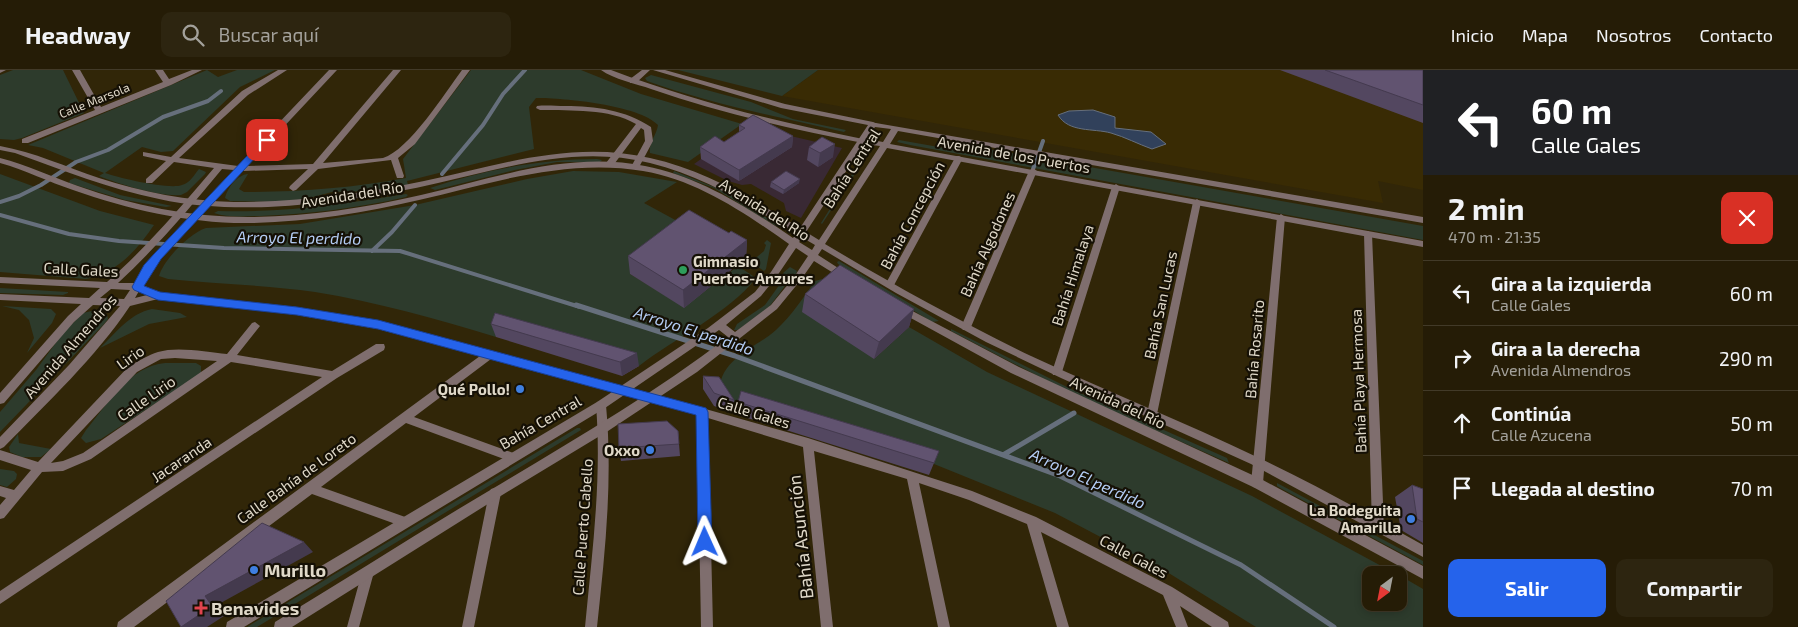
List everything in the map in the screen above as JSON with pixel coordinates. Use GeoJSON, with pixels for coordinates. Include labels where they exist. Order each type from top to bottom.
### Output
{"type":"FeatureCollection","features":[{"type":"Feature","properties":{"kind":"street"},"geometry":{"type":"LineString","coordinates":[[76,70],[99,110]]}},
{"type":"Feature","properties":{"kind":"street"},"geometry":{"type":"LineString","coordinates":[[159,70],[168,83]]}},
{"type":"Feature","properties":{"kind":"street","name":"Calle Marsola"},"geometry":{"type":"LineString","coordinates":[[25,141],[198,70]]}},
{"type":"Feature","properties":{"kind":"street"},"geometry":{"type":"LineString","coordinates":[[149,180],[174,160],[245,92],[283,70]]}},
{"type":"Feature","properties":{"kind":"street","name":"Avenida Almendros"},"geometry":{"type":"LineString","coordinates":[[0,444],[96,342],[128,303],[148,268],[183,228],[333,70]]}},
{"type":"Feature","properties":{"kind":"street"},"geometry":{"type":"LineString","coordinates":[[293,188],[316,166],[397,70]]}},
{"type":"Feature","properties":{"kind":"street"},"geometry":{"type":"LineString","coordinates":[[146,154],[219,167],[240,168],[316,166],[384,160],[394,157],[412,142],[466,70]]}},
{"type":"Feature","properties":{"kind":"street","name":"Avenida de los Puertos"},"geometry":{"type":"LineString","coordinates":[[605,70],[632,81],[747,116],[863,141],[1423,244]]}},
{"type":"Feature","properties":{"kind":"street"},"geometry":{"type":"LineString","coordinates":[[632,81],[646,70]]}},
{"type":"Feature","properties":{"kind":"street","name":"Avenida de los Puertos"},"geometry":{"type":"LineString","coordinates":[[657,70],[784,106],[874,124],[1423,220]]}},
{"type":"Feature","properties":{"kind":"street"},"geometry":{"type":"LineString","coordinates":[[540,108],[583,109],[608,112],[628,117],[641,123],[648,129],[650,135],[649,141],[635,167]]}},
{"type":"Feature","properties":{"kind":"street"},"geometry":{"type":"LineString","coordinates":[[609,165],[641,123]]}},
{"type":"Feature","properties":{"kind":"street","name":"Bahía Central"},"geometry":{"type":"LineString","coordinates":[[232,627],[601,405],[715,328],[758,294],[774,274],[874,124]]}},
{"type":"Feature","properties":{"kind":"street","name":"Bahía Central"},"geometry":{"type":"LineString","coordinates":[[280,627],[649,399],[693,369],[774,307],[812,257],[896,128]]}},
{"type":"Feature","properties":{"kind":"street","name":"Avenida del Río"},"geometry":{"type":"LineString","coordinates":[[0,148],[16,151],[126,189],[189,202],[255,206],[296,203],[414,186],[537,156],[574,153],[618,154],[671,165],[708,178],[732,190],[820,245],[952,320],[1057,372],[1260,464],[1423,551]]}},
{"type":"Feature","properties":{"kind":"street"},"geometry":{"type":"LineString","coordinates":[[1,160],[16,151]]}},
{"type":"Feature","properties":{"kind":"street"},"geometry":{"type":"LineString","coordinates":[[394,157],[400,176]]}},
{"type":"Feature","properties":{"kind":"street","name":"Bahía Concepción"},"geometry":{"type":"LineString","coordinates":[[890,285],[959,158]]}},
{"type":"Feature","properties":{"kind":"street","name":"Avenida del Río"},"geometry":{"type":"LineString","coordinates":[[1,160],[109,199],[178,215],[249,220],[301,218],[338,213],[418,199],[541,169],[577,164],[635,167],[693,184],[729,201],[812,257],[854,282]]}},
{"type":"Feature","properties":{"kind":"street"},"geometry":{"type":"LineString","coordinates":[[664,174],[671,165]]}},
{"type":"Feature","properties":{"kind":"street","name":"Avenida Almendros"},"geometry":{"type":"LineString","coordinates":[[0,400],[71,319],[132,265],[171,224],[219,167]]}},
{"type":"Feature","properties":{"kind":"street"},"geometry":{"type":"LineString","coordinates":[[59,181],[74,171]]}},
{"type":"Feature","properties":{"kind":"street","name":"Bahía Algodones"},"geometry":{"type":"LineString","coordinates":[[966,327],[1033,171]]}},
{"type":"Feature","properties":{"kind":"street"},"geometry":{"type":"LineString","coordinates":[[414,186],[418,199]]}},
{"type":"Feature","properties":{"kind":"street","name":"Bahía Himalaya"},"geometry":{"type":"LineString","coordinates":[[1057,372],[1116,187]]}},
{"type":"Feature","properties":{"kind":"street","name":"Bahía San Lucas"},"geometry":{"type":"LineString","coordinates":[[1152,414],[1197,202]]}},
{"type":"Feature","properties":{"kind":"street","name":"Bahía Rosarito"},"geometry":{"type":"LineString","coordinates":[[1257,483],[1280,217]]}},
{"type":"Feature","properties":{"kind":"street","name":"Bahía Playa Hermosa"},"geometry":{"type":"LineString","coordinates":[[1368,234],[1378,526]]}},
{"type":"Feature","properties":{"kind":"street","name":"Calle Gales"},"geometry":{"type":"LineString","coordinates":[[0,280],[109,284],[138,287],[158,296],[297,311],[378,325],[702,412],[808,443],[972,496],[1032,521],[1168,591],[1223,627]]}},
{"type":"Feature","properties":{"kind":"street","name":"Calle Gales"},"geometry":{"type":"LineString","coordinates":[[0,297],[128,303],[158,296]]}},
{"type":"Feature","properties":{"kind":"street","name":"Avenida del Río"},"geometry":{"type":"LineString","coordinates":[[888,302],[1024,374],[1257,483],[1423,573]]}},
{"type":"Feature","properties":{"kind":"street"},"geometry":{"type":"LineString","coordinates":[[942,332],[952,320]]}},
{"type":"Feature","properties":{"kind":"street","name":"Calle Lirio"},"geometry":{"type":"LineString","coordinates":[[39,468],[59,468],[72,465],[87,456],[229,358],[255,326]]}},
{"type":"Feature","properties":{"kind":"street"},"geometry":{"type":"LineString","coordinates":[[715,328],[732,340]]}},
{"type":"Feature","properties":{"kind":"street","name":"Jacaranda"},"geometry":{"type":"LineString","coordinates":[[0,598],[333,375],[380,347]]}},
{"type":"Feature","properties":{"kind":"street","name":"Lirio"},"geometry":{"type":"LineString","coordinates":[[0,514],[39,468],[134,370],[148,360],[160,355],[175,354],[229,358],[333,375]]}},
{"type":"Feature","properties":{"kind":"street","name":"Calle Bahía de Loreto"},"geometry":{"type":"LineString","coordinates":[[123,627],[488,356]]}},
{"type":"Feature","properties":{"kind":"street","name":"Calle Puerto Cabello"},"geometry":{"type":"LineString","coordinates":[[591,627],[603,492],[604,428],[601,405]]}},
{"type":"Feature","properties":{"kind":"street"},"geometry":{"type":"LineString","coordinates":[[702,412],[707,627]]}},
{"type":"Feature","properties":{"kind":"street"},"geometry":{"type":"LineString","coordinates":[[405,418],[512,457]]}},
{"type":"Feature","properties":{"kind":"street","name":"Bahía Asunción"},"geometry":{"type":"LineString","coordinates":[[808,443],[827,627]]}},
{"type":"Feature","properties":{"kind":"street"},"geometry":{"type":"LineString","coordinates":[[0,455],[39,468]]}},
{"type":"Feature","properties":{"kind":"street"},"geometry":{"type":"LineString","coordinates":[[912,476],[944,627]]}},
{"type":"Feature","properties":{"kind":"street"},"geometry":{"type":"LineString","coordinates":[[310,488],[404,522]]}},
{"type":"Feature","properties":{"kind":"street"},"geometry":{"type":"LineString","coordinates":[[0,491],[15,495]]}},
{"type":"Feature","properties":{"kind":"street"},"geometry":{"type":"LineString","coordinates":[[468,627],[495,493]]}},
{"type":"Feature","properties":{"kind":"street"},"geometry":{"type":"LineString","coordinates":[[1032,521],[1063,627]]}},
{"type":"Feature","properties":{"kind":"street"},"geometry":{"type":"LineString","coordinates":[[352,627],[368,572]]}},
{"type":"Feature","properties":{"kind":"street"},"geometry":{"type":"LineString","coordinates":[[1168,591],[1182,627]]}},
{"type":"Feature","properties":{"kind":"shaded area"},"geometry":{"type":"Polygon","coordinates":[[[818,70],[1423,70],[1423,190],[1378,181],[1383,203],[782,96],[818,70]]]}},
{"type":"Feature","properties":{"kind":"shaded area"},"geometry":{"type":"Polygon","coordinates":[[[748,126],[842,148],[801,218],[786,211],[784,203],[751,184],[742,185],[728,181],[694,164],[748,126]]]}},
{"type":"Feature","properties":{"kind":"green space"},"geometry":{"type":"Polygon","coordinates":[[[13,70],[63,70],[84,113],[22,138],[14,140],[0,139],[0,75],[13,70]]]}},
{"type":"Feature","properties":{"kind":"green space"},"geometry":{"type":"Polygon","coordinates":[[[207,70],[218,77],[237,70],[275,70],[240,87],[173,151],[161,152],[142,147],[105,173],[144,183],[176,186],[192,179],[199,169],[206,172],[187,192],[181,195],[151,192],[117,183],[99,176],[104,173],[43,148],[28,145],[207,70]]]}},
{"type":"Feature","properties":{"kind":"green space"},"geometry":{"type":"Polygon","coordinates":[[[471,70],[581,70],[641,94],[742,124],[688,162],[650,153],[650,146],[658,125],[635,112],[582,101],[536,98],[529,107],[534,149],[407,181],[408,185],[377,191],[332,192],[302,200],[280,202],[230,201],[225,198],[234,182],[248,174],[239,189],[244,192],[325,189],[406,178],[403,159],[471,70]]]}},
{"type":"Feature","properties":{"kind":"green space"},"geometry":{"type":"Polygon","coordinates":[[[678,70],[818,70],[782,96],[678,70]]]}},
{"type":"Feature","properties":{"kind":"green space"},"geometry":{"type":"Polygon","coordinates":[[[651,75],[751,102],[793,119],[846,130],[844,132],[696,97],[647,81],[645,78],[651,75]]]}},
{"type":"Feature","properties":{"kind":"green space"},"geometry":{"type":"Polygon","coordinates":[[[899,140],[950,149],[988,149],[1423,226],[1423,240],[910,145],[897,142],[899,140]]]}},
{"type":"Feature","properties":{"kind":"green space"},"geometry":{"type":"Polygon","coordinates":[[[864,155],[866,157],[822,224],[821,223],[864,155]]]}},
{"type":"Feature","properties":{"kind":"green space"},"geometry":{"type":"Polygon","coordinates":[[[602,160],[600,162],[557,162],[515,170],[435,190],[430,188],[471,176],[533,163],[602,160]]]}},
{"type":"Feature","properties":{"kind":"green space"},"geometry":{"type":"Polygon","coordinates":[[[573,171],[619,172],[677,182],[644,203],[690,228],[630,274],[684,307],[738,266],[756,278],[745,291],[717,314],[639,366],[500,327],[496,337],[407,312],[338,296],[279,288],[168,279],[159,276],[166,262],[178,248],[193,235],[206,228],[300,224],[415,205],[527,179],[573,171]]]}},
{"type":"Feature","properties":{"kind":"green space"},"geometry":{"type":"Polygon","coordinates":[[[674,171],[724,191],[785,229],[776,226],[714,188],[673,173],[674,171]]]}},
{"type":"Feature","properties":{"kind":"green space"},"geometry":{"type":"Polygon","coordinates":[[[0,174],[100,211],[154,225],[141,243],[125,259],[117,266],[97,276],[86,279],[0,272],[0,174]]]}},
{"type":"Feature","properties":{"kind":"green space"},"geometry":{"type":"Polygon","coordinates":[[[75,178],[120,195],[172,206],[166,207],[125,200],[69,183],[70,180],[75,178]]]}},
{"type":"Feature","properties":{"kind":"green space"},"geometry":{"type":"Polygon","coordinates":[[[408,195],[406,197],[388,201],[316,212],[243,216],[225,216],[214,213],[218,211],[266,211],[312,207],[408,195]]]}},
{"type":"Feature","properties":{"kind":"green space"},"geometry":{"type":"Polygon","coordinates":[[[767,240],[771,243],[764,271],[751,262],[764,251],[766,245],[764,243],[767,240]]]}},
{"type":"Feature","properties":{"kind":"green space"},"geometry":{"type":"Polygon","coordinates":[[[839,261],[939,321],[932,322],[838,264],[837,262],[839,261]]]}},
{"type":"Feature","properties":{"kind":"green space"},"geometry":{"type":"Polygon","coordinates":[[[790,267],[797,271],[795,277],[791,278],[769,307],[738,330],[734,330],[737,324],[765,305],[785,277],[783,273],[790,267]]]}},
{"type":"Feature","properties":{"kind":"green space"},"geometry":{"type":"Polygon","coordinates":[[[826,278],[874,359],[909,327],[987,372],[1252,496],[1381,566],[1362,566],[1362,611],[1408,611],[1408,580],[1423,589],[1423,627],[1256,627],[1167,572],[1055,513],[934,464],[725,399],[719,390],[721,379],[726,369],[741,354],[776,330],[815,281],[826,278]]]}},
{"type":"Feature","properties":{"kind":"green space"},"geometry":{"type":"Polygon","coordinates":[[[0,288],[68,293],[63,295],[0,293],[0,288]]]}},
{"type":"Feature","properties":{"kind":"green space"},"geometry":{"type":"Polygon","coordinates":[[[2,306],[51,309],[56,314],[52,323],[27,353],[34,338],[29,320],[19,310],[2,306]]]}},
{"type":"Feature","properties":{"kind":"green space"},"geometry":{"type":"Polygon","coordinates":[[[100,309],[107,315],[108,319],[105,323],[0,432],[0,412],[36,370],[63,333],[83,313],[100,309]]]}},
{"type":"Feature","properties":{"kind":"green space"},"geometry":{"type":"Polygon","coordinates":[[[152,309],[180,313],[187,317],[149,324],[100,348],[130,319],[152,309]]]}},
{"type":"Feature","properties":{"kind":"green space"},"geometry":{"type":"Polygon","coordinates":[[[951,329],[1069,388],[1227,458],[1229,463],[1069,392],[951,331],[951,329]]]}},
{"type":"Feature","properties":{"kind":"green space"},"geometry":{"type":"Polygon","coordinates":[[[165,363],[196,363],[201,366],[201,373],[101,439],[86,443],[81,438],[120,388],[130,379],[140,371],[165,363]]]}},
{"type":"Feature","properties":{"kind":"green space"},"geometry":{"type":"Polygon","coordinates":[[[577,428],[581,430],[257,627],[247,627],[577,428]]]}},
{"type":"Feature","properties":{"kind":"green space"},"geometry":{"type":"Polygon","coordinates":[[[18,434],[19,443],[51,449],[41,457],[22,457],[10,452],[9,447],[18,434]]]}},
{"type":"Feature","properties":{"kind":"green space"},"geometry":{"type":"Polygon","coordinates":[[[0,469],[14,471],[17,474],[16,479],[7,487],[0,485],[0,469]]]}},
{"type":"Feature","properties":{"kind":"green space"},"geometry":{"type":"Polygon","coordinates":[[[1277,483],[1423,561],[1423,565],[1282,489],[1277,486],[1277,483]]]}},
{"type":"Feature","properties":{"kind":"water"},"geometry":{"type":"Polygon","coordinates":[[[1093,110],[1115,117],[1115,128],[1151,132],[1166,144],[1152,149],[1111,133],[1068,125],[1058,115],[1069,111],[1093,110]]]}},
{"type":"Feature","properties":{"kind":"building"},"geometry":{"type":"Polygon","coordinates":[[[1325,70],[1423,70],[1423,105],[1325,70]]]}},
{"type":"Feature","properties":{"kind":"building"},"geometry":{"type":"Polygon","coordinates":[[[753,115],[793,136],[739,170],[700,147],[715,136],[724,142],[745,128],[739,125],[753,115]]]}},
{"type":"Feature","properties":{"kind":"building"},"geometry":{"type":"Polygon","coordinates":[[[822,137],[835,144],[820,153],[809,147],[822,137]]]}},
{"type":"Feature","properties":{"kind":"building"},"geometry":{"type":"Polygon","coordinates":[[[786,171],[800,179],[784,190],[771,182],[786,171]]]}},
{"type":"Feature","properties":{"kind":"building"},"geometry":{"type":"Polygon","coordinates":[[[689,210],[729,233],[731,231],[747,240],[683,290],[628,256],[689,210]]]}},
{"type":"Feature","properties":{"kind":"building"},"geometry":{"type":"Polygon","coordinates":[[[840,265],[914,309],[879,342],[805,294],[840,265]]]}},
{"type":"Feature","properties":{"kind":"building"},"geometry":{"type":"Polygon","coordinates":[[[495,313],[637,353],[620,362],[491,324],[495,313]]]}},
{"type":"Feature","properties":{"kind":"building"},"geometry":{"type":"Polygon","coordinates":[[[703,376],[719,377],[734,400],[714,393],[703,376]]]}},
{"type":"Feature","properties":{"kind":"building"},"geometry":{"type":"Polygon","coordinates":[[[741,391],[939,451],[934,463],[738,402],[741,391]]]}},
{"type":"Feature","properties":{"kind":"building"},"geometry":{"type":"Polygon","coordinates":[[[667,421],[678,431],[679,444],[619,448],[618,424],[667,421]]]}},
{"type":"Feature","properties":{"kind":"building"},"geometry":{"type":"Polygon","coordinates":[[[1412,485],[1423,489],[1423,522],[1417,519],[1412,485]]]}},
{"type":"Feature","properties":{"kind":"building"},"geometry":{"type":"Polygon","coordinates":[[[262,523],[304,542],[205,596],[212,606],[181,627],[166,601],[262,523]]]}},
{"type":"Feature","properties":{"kind":"waterway"},"geometry":{"type":"LineString","coordinates":[[442,174],[483,125],[503,94],[525,70]]}},
{"type":"Feature","properties":{"kind":"waterway"},"geometry":{"type":"LineString","coordinates":[[0,202],[19,196],[41,185],[76,162],[108,150],[163,117],[208,101],[221,91]]}},
{"type":"Feature","properties":{"kind":"waterway"},"geometry":{"type":"LineString","coordinates":[[1032,172],[1043,141]]}},
{"type":"Feature","properties":{"kind":"waterway"},"geometry":{"type":"LineString","coordinates":[[372,251],[392,232],[415,205]]}},
{"type":"Feature","properties":{"kind":"waterway","name":"Arroyo El perdido"},"geometry":{"type":"LineString","coordinates":[[0,215],[69,234],[119,241],[224,248],[372,251]]}},
{"type":"Feature","properties":{"kind":"waterway","name":"Arroyo El perdido"},"geometry":{"type":"LineString","coordinates":[[372,251],[400,251],[580,307]]}},
{"type":"Feature","properties":{"kind":"waterway","name":"Arroyo El perdido"},"geometry":{"type":"LineString","coordinates":[[576,305],[735,356],[1003,455]]}},
{"type":"Feature","properties":{"kind":"waterway"},"geometry":{"type":"LineString","coordinates":[[1003,455],[1074,413]]}},
{"type":"Feature","properties":{"kind":"waterway","name":"Arroyo El perdido"},"geometry":{"type":"LineString","coordinates":[[1003,455],[1060,476],[1241,565],[1334,627]]}},
{"type":"Feature","properties":{"kind":"place","name":"Gimnasio Puertos-Anzures"},"geometry":{"type":"Point","coordinates":[683,270]}},
{"type":"Feature","properties":{"kind":"place","name":"Qué Pollo!"},"geometry":{"type":"Point","coordinates":[520,389]}},
{"type":"Feature","properties":{"kind":"place","name":"Oxxo"},"geometry":{"type":"Point","coordinates":[650,450]}},
{"type":"Feature","properties":{"kind":"place","name":"La Bodeguita Amarilla"},"geometry":{"type":"Point","coordinates":[1411,519]}},
{"type":"Feature","properties":{"kind":"place","name":"Murillo"},"geometry":{"type":"Point","coordinates":[254,570]}},
{"type":"Feature","properties":{"kind":"place","name":"Benavides"},"geometry":{"type":"Point","coordinates":[201,608]}},
{"type":"Feature","properties":{"kind":"route"},"geometry":{"type":"LineString","coordinates":[[267,140],[157,257],[148,268],[138,287],[158,296],[297,311],[378,325],[702,412],[705,542]]}}]}
